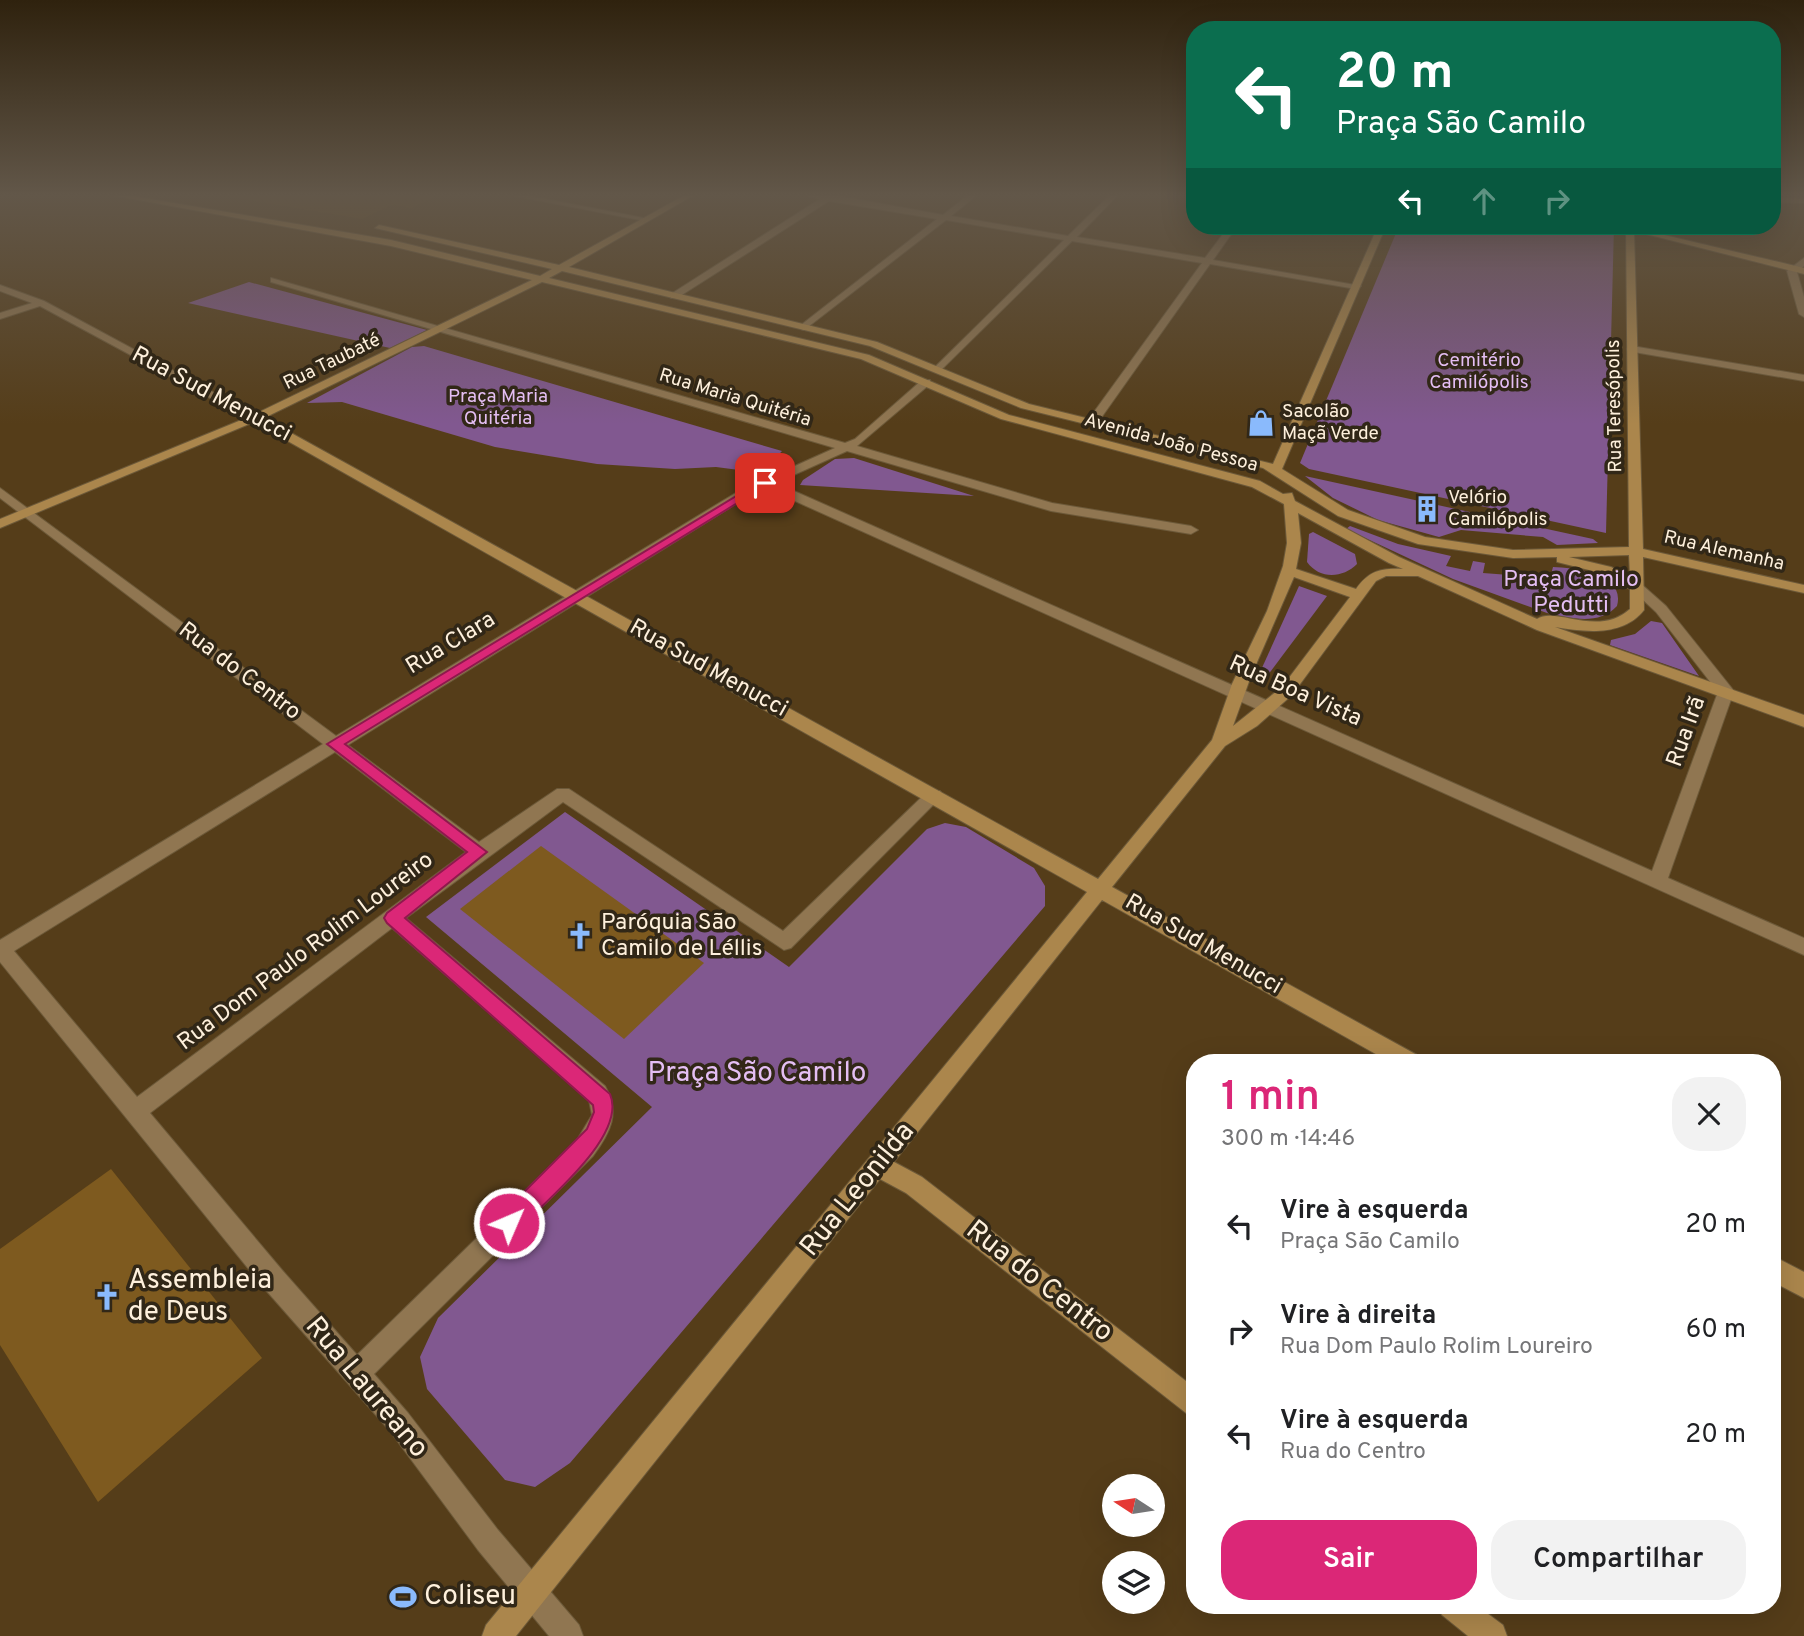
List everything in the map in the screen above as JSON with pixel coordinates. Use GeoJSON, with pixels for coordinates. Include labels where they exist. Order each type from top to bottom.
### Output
{"type":"FeatureCollection","features":[{"type":"Feature","properties":{"kind":"main road","name":"Avenida João Pessoa"},"geometry":{"type":"LineString","coordinates":[[514,271],[831,346],[926,382],[974,407],[1061,434],[1235,477],[1267,489],[1290,502]]}},
{"type":"Feature","properties":{"kind":"main road","name":"Rua Taubaté"},"geometry":{"type":"LineString","coordinates":[[0,524],[256,418],[543,278],[551,271]]}},
{"type":"Feature","properties":{"kind":"main road","name":"Avenida João Pessoa"},"geometry":{"type":"LineString","coordinates":[[575,271],[893,351],[1025,406],[1277,468],[1290,502]]}},
{"type":"Feature","properties":{"kind":"main road"},"geometry":{"type":"LineString","coordinates":[[1362,271],[1277,468],[1327,505],[1380,529],[1457,548],[1534,554],[1594,565],[1635,586]]}},
{"type":"Feature","properties":{"kind":"main road","name":"Rua Teresópolis"},"geometry":{"type":"LineString","coordinates":[[1521,615],[1585,626],[1620,623],[1637,611],[1631,271]]}},
{"type":"Feature","properties":{"kind":"main road","name":"Rua Sud Menucci"},"geometry":{"type":"LineString","coordinates":[[256,418],[1102,888],[1395,1054]]}},
{"type":"Feature","properties":{"kind":"main road"},"geometry":{"type":"LineString","coordinates":[[1236,692],[1289,570],[1294,538],[1290,502]]}},
{"type":"Feature","properties":{"kind":"main road"},"geometry":{"type":"LineString","coordinates":[[1290,502],[1424,575],[1521,615],[1557,633],[1804,721]]}},
{"type":"Feature","properties":{"kind":"main road"},"geometry":{"type":"LineString","coordinates":[[1534,554],[1635,551]]}},
{"type":"Feature","properties":{"kind":"main road","name":"Rua Alemanha"},"geometry":{"type":"LineString","coordinates":[[1635,551],[1804,589]]}},
{"type":"Feature","properties":{"kind":"main road"},"geometry":{"type":"LineString","coordinates":[[1289,570],[1359,595]]}},
{"type":"Feature","properties":{"kind":"main road"},"geometry":{"type":"LineString","coordinates":[[1270,707],[1287,691],[1371,578],[1384,572],[1424,575]]}},
{"type":"Feature","properties":{"kind":"main road","name":"Rua Leonilda"},"geometry":{"type":"LineString","coordinates":[[1219,742],[1236,692]]}},
{"type":"Feature","properties":{"kind":"main road","name":"Rua Leonilda"},"geometry":{"type":"LineString","coordinates":[[497,1636],[1219,742],[1270,707]]}},
{"type":"Feature","properties":{"kind":"main road","name":"Rua do Centro"},"geometry":{"type":"LineString","coordinates":[[879,1166],[914,1185],[1186,1397]]}},
{"type":"Feature","properties":{"kind":"main road"},"geometry":{"type":"LineString","coordinates":[[1781,1273],[1804,1286]]}},
{"type":"Feature","properties":{"kind":"main road"},"geometry":{"type":"LineString","coordinates":[[1464,1614],[1492,1636]]}},
{"type":"Feature","properties":{"kind":"street"},"geometry":{"type":"LineString","coordinates":[[674,296],[713,271]]}},
{"type":"Feature","properties":{"kind":"street"},"geometry":{"type":"LineString","coordinates":[[804,327],[875,271]]}},
{"type":"Feature","properties":{"kind":"street"},"geometry":{"type":"LineString","coordinates":[[939,369],[1037,271]]}},
{"type":"Feature","properties":{"kind":"street"},"geometry":{"type":"LineString","coordinates":[[1092,423],[1201,271]]}},
{"type":"Feature","properties":{"kind":"street"},"geometry":{"type":"LineString","coordinates":[[1269,271],[1356,286]]}},
{"type":"Feature","properties":{"kind":"street"},"geometry":{"type":"LineString","coordinates":[[1797,271],[1792,275],[1804,314]]}},
{"type":"Feature","properties":{"kind":"street","name":"Rua Maria Quitéria"},"geometry":{"type":"LineString","coordinates":[[274,280],[1051,507],[1191,530]]}},
{"type":"Feature","properties":{"kind":"street","name":"Rua Sud Menucci"},"geometry":{"type":"LineString","coordinates":[[0,289],[41,303],[256,418]]}},
{"type":"Feature","properties":{"kind":"street"},"geometry":{"type":"LineString","coordinates":[[0,316],[41,303]]}},
{"type":"Feature","properties":{"kind":"street"},"geometry":{"type":"LineString","coordinates":[[1632,349],[1804,379]]}},
{"type":"Feature","properties":{"kind":"street","name":"Rua Clara"},"geometry":{"type":"LineString","coordinates":[[0,949],[765,483],[859,441],[926,382]]}},
{"type":"Feature","properties":{"kind":"street","name":"Rua Boa Vista"},"geometry":{"type":"LineString","coordinates":[[765,483],[1804,947]]}},
{"type":"Feature","properties":{"kind":"street","name":"Rua do Centro"},"geometry":{"type":"LineString","coordinates":[[0,492],[479,852]]}},
{"type":"Feature","properties":{"kind":"street","name":"Rua Irã"},"geometry":{"type":"LineString","coordinates":[[1635,586],[1664,610],[1704,668],[1726,691],[1658,881]]}},
{"type":"Feature","properties":{"kind":"street","name":"Rua Dom Paulo Rolim Loureiro"},"geometry":{"type":"LineString","coordinates":[[136,1111],[479,852],[563,793],[784,942],[934,795]]}},
{"type":"Feature","properties":{"kind":"street"},"geometry":{"type":"LineString","coordinates":[[357,1373],[585,1147],[601,1124],[604,1112],[603,1101],[597,1093],[393,918]]}},
{"type":"Feature","properties":{"kind":"street","name":"Rua Laureano"},"geometry":{"type":"LineString","coordinates":[[0,949],[273,1279],[399,1422],[488,1540],[568,1636]]}},
{"type":"Feature","properties":{"kind":"green space","name":"Cemitério Camilópolis"},"geometry":{"type":"Polygon","coordinates":[[[1380,271],[1613,271],[1606,533],[1309,469],[1300,463],[1380,271]]]}},
{"type":"Feature","properties":{"kind":"green space"},"geometry":{"type":"Polygon","coordinates":[[[249,282],[427,330],[390,348],[188,303],[249,282]]]}},
{"type":"Feature","properties":{"kind":"green space","name":"Praça Maria Quitéria"},"geometry":{"type":"Polygon","coordinates":[[[424,346],[782,451],[762,473],[716,467],[675,469],[597,464],[495,447],[342,402],[307,403],[412,347],[424,346]]]}},
{"type":"Feature","properties":{"kind":"green space"},"geometry":{"type":"Polygon","coordinates":[[[854,458],[974,496],[800,485],[803,480],[835,459],[854,458]]]}},
{"type":"Feature","properties":{"kind":"green space"},"geometry":{"type":"Polygon","coordinates":[[[1305,476],[1593,539],[1598,543],[1557,545],[1543,537],[1461,530],[1439,537],[1378,520],[1333,498],[1305,476]]]}},
{"type":"Feature","properties":{"kind":"green space","name":"Praça Camilo Pedutti"},"geometry":{"type":"Polygon","coordinates":[[[1350,526],[1398,544],[1451,556],[1446,566],[1470,571],[1473,561],[1485,563],[1483,573],[1550,578],[1553,567],[1597,574],[1614,586],[1618,595],[1617,606],[1602,616],[1584,619],[1547,613],[1453,579],[1346,529],[1350,526]]]}},
{"type":"Feature","properties":{"kind":"green space"},"geometry":{"type":"Polygon","coordinates":[[[1313,532],[1355,554],[1357,564],[1345,572],[1332,575],[1312,568],[1307,562],[1309,534],[1313,532]]]}},
{"type":"Feature","properties":{"kind":"green space"},"geometry":{"type":"Polygon","coordinates":[[[1299,586],[1327,596],[1262,683],[1258,684],[1256,681],[1299,586]]]}},
{"type":"Feature","properties":{"kind":"green space"},"geometry":{"type":"Polygon","coordinates":[[[1651,621],[1662,623],[1699,676],[1610,645],[1611,640],[1635,634],[1651,621]]]}},
{"type":"Feature","properties":{"kind":"green space","name":"Praça São Camilo"},"geometry":{"type":"Polygon","coordinates":[[[565,812],[789,967],[927,829],[945,823],[966,827],[1034,868],[1045,886],[1045,906],[570,1463],[535,1487],[505,1480],[427,1389],[420,1357],[438,1318],[652,1107],[426,917],[565,812]]]}},
{"type":"Feature","properties":{"kind":"building","name":"Paróquia São Camilo de Léllis"},"geometry":{"type":"Polygon","coordinates":[[[541,846],[704,963],[624,1039],[460,909],[541,846]]]}},
{"type":"Feature","properties":{"kind":"building","name":"Assembleia de Deus"},"geometry":{"type":"Polygon","coordinates":[[[111,1169],[262,1358],[98,1502],[0,1345],[0,1249],[111,1169]]]}},
{"type":"Feature","properties":{"kind":"place","name":"Sacolão Maçã Verde"},"geometry":{"type":"Point","coordinates":[1261,423]}},
{"type":"Feature","properties":{"kind":"place","name":"Velório Camilópolis"},"geometry":{"type":"Point","coordinates":[1427,509]}},
{"type":"Feature","properties":{"kind":"place","name":"Paróquia São Camilo de Léllis"},"geometry":{"type":"Point","coordinates":[580,936]}},
{"type":"Feature","properties":{"kind":"place","name":"Assembleia de Deus"},"geometry":{"type":"Point","coordinates":[107,1297]}},
{"type":"Feature","properties":{"kind":"place","name":"Coliseu"},"geometry":{"type":"Point","coordinates":[403,1597]}},
{"type":"Feature","properties":{"kind":"route"},"geometry":{"type":"LineString","coordinates":[[509,1223],[595,1135],[604,1112],[603,1101],[393,918],[479,852],[334,744],[765,483]]}}]}
